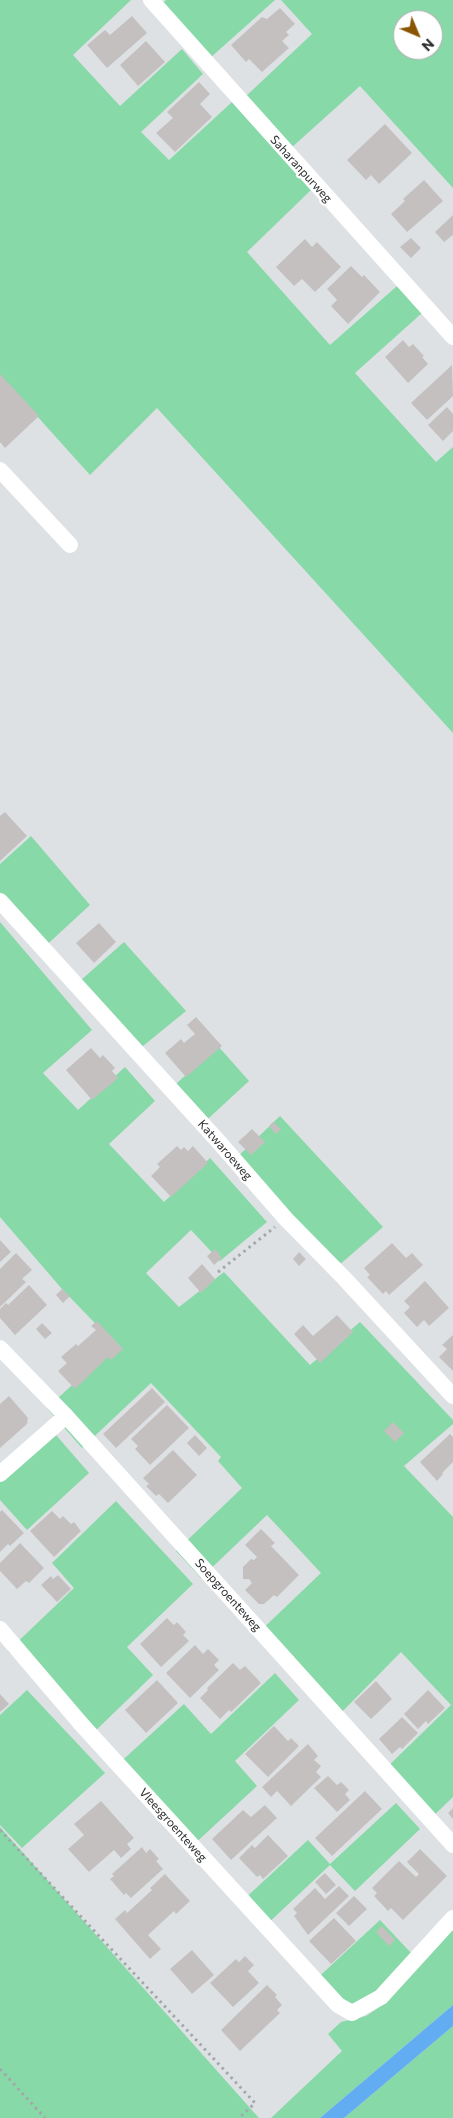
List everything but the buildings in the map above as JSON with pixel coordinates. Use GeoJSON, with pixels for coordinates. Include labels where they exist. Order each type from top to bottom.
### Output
{"type":"FeatureCollection","features":[{"type":"Feature","properties":{"kind":"street","name":"Saharanpurweg"},"geometry":{"type":"LineString","coordinates":[[151,0],[453,338]]}},
{"type":"Feature","properties":{"kind":"street"},"geometry":{"type":"LineString","coordinates":[[0,470],[70,545]]}},
{"type":"Feature","properties":{"kind":"street","name":"Katwaroeweg"},"geometry":{"type":"LineString","coordinates":[[0,901],[212,1134],[286,1219],[344,1278],[453,1396]]}},
{"type":"Feature","properties":{"kind":"street","name":"Soepgroenteweg"},"geometry":{"type":"LineString","coordinates":[[0,1348],[66,1416],[453,1845]]}},
{"type":"Feature","properties":{"kind":"street"},"geometry":{"type":"LineString","coordinates":[[0,1474],[66,1416]]}},
{"type":"Feature","properties":{"kind":"street","name":"Vleesgroenteweg"},"geometry":{"type":"LineString","coordinates":[[0,1629],[82,1725],[269,1931],[338,2005],[352,2014],[381,1997],[453,1918]]}},
{"type":"Feature","properties":{"kind":"path"},"geometry":{"type":"LineString","coordinates":[[218,1272],[286,1219]]}},
{"type":"Feature","properties":{"kind":"path"},"geometry":{"type":"LineString","coordinates":[[0,1830],[255,2103],[239,2118]]}},
{"type":"Feature","properties":{"kind":"path"},"geometry":{"type":"LineString","coordinates":[[0,2069],[45,2118]]}},
{"type":"Feature","properties":{"kind":"green space"},"geometry":{"type":"Polygon","coordinates":[[[0,0],[131,0],[73,55],[120,106],[182,49],[203,74],[141,132],[169,160],[232,102],[311,190],[247,252],[330,345],[397,286],[422,313],[355,373],[436,462],[453,447],[453,733],[157,408],[90,475],[0,375],[0,0]]]}},
{"type":"Feature","properties":{"kind":"green space"},"geometry":{"type":"Polygon","coordinates":[[[166,0],[275,0],[210,58],[162,4],[166,0]]]}},
{"type":"Feature","properties":{"kind":"green space"},"geometry":{"type":"Polygon","coordinates":[[[281,0],[453,0],[453,188],[360,86],[290,149],[244,98],[312,34],[281,0]]]}},
{"type":"Feature","properties":{"kind":"green space"},"geometry":{"type":"Polygon","coordinates":[[[31,836],[90,905],[40,951],[0,907],[0,864],[31,836]]]}},
{"type":"Feature","properties":{"kind":"green space"},"geometry":{"type":"Polygon","coordinates":[[[0,922],[92,1030],[43,1073],[78,1110],[125,1067],[155,1101],[109,1144],[164,1202],[210,1158],[267,1222],[220,1261],[191,1230],[146,1273],[179,1307],[224,1272],[310,1365],[360,1322],[453,1420],[453,1424],[404,1466],[453,1517],[453,1797],[427,1822],[382,1772],[451,1705],[401,1652],[333,1721],[255,1636],[321,1573],[267,1515],[201,1578],[176,1551],[242,1488],[218,1461],[221,1457],[151,1383],[82,1448],[47,1408],[116,1345],[62,1289],[0,1217],[0,922]]]}},
{"type":"Feature","properties":{"kind":"green space"},"geometry":{"type":"Polygon","coordinates":[[[124,942],[186,1011],[132,1055],[72,988],[124,942]]]}},
{"type":"Feature","properties":{"kind":"green space"},"geometry":{"type":"Polygon","coordinates":[[[218,1046],[249,1081],[198,1128],[166,1093],[218,1046]]]}},
{"type":"Feature","properties":{"kind":"green space"},"geometry":{"type":"Polygon","coordinates":[[[280,1116],[383,1227],[330,1273],[230,1164],[280,1116]]]}},
{"type":"Feature","properties":{"kind":"green space"},"geometry":{"type":"Polygon","coordinates":[[[56,1435],[89,1473],[27,1530],[0,1500],[0,1470],[56,1435]]]}},
{"type":"Feature","properties":{"kind":"green space"},"geometry":{"type":"Polygon","coordinates":[[[116,1501],[193,1584],[127,1647],[153,1675],[89,1737],[8,1651],[74,1588],[52,1563],[116,1501]]]}},
{"type":"Feature","properties":{"kind":"green space"},"geometry":{"type":"Polygon","coordinates":[[[275,1673],[299,1700],[235,1761],[257,1786],[190,1848],[115,1767],[184,1704],[211,1734],[275,1673]]]}},
{"type":"Feature","properties":{"kind":"green space"},"geometry":{"type":"Polygon","coordinates":[[[27,1690],[105,1773],[22,1848],[0,1825],[0,1715],[27,1690]]]}},
{"type":"Feature","properties":{"kind":"green space"},"geometry":{"type":"Polygon","coordinates":[[[396,1803],[420,1829],[355,1891],[330,1865],[263,1928],[240,1903],[308,1840],[330,1864],[396,1803]]]}},
{"type":"Feature","properties":{"kind":"green space"},"geometry":{"type":"Polygon","coordinates":[[[0,1827],[259,2118],[0,2118],[0,1827]]]}},
{"type":"Feature","properties":{"kind":"green space"},"geometry":{"type":"Polygon","coordinates":[[[380,1920],[413,1955],[363,2006],[349,2010],[311,1984],[380,1920]]]}},
{"type":"Feature","properties":{"kind":"green space"},"geometry":{"type":"Polygon","coordinates":[[[453,1928],[453,2005],[320,2118],[271,2118],[342,2051],[328,2034],[341,2022],[366,2016],[378,2008],[453,1928]]]}},
{"type":"Feature","properties":{"kind":"green space"},"geometry":{"type":"Polygon","coordinates":[[[453,2026],[453,2118],[344,2118],[453,2026]]]}},
{"type":"Feature","properties":{"kind":"water"},"geometry":{"type":"Polygon","coordinates":[[[453,2005],[453,2026],[344,2118],[320,2118],[453,2005]]]}}]}
